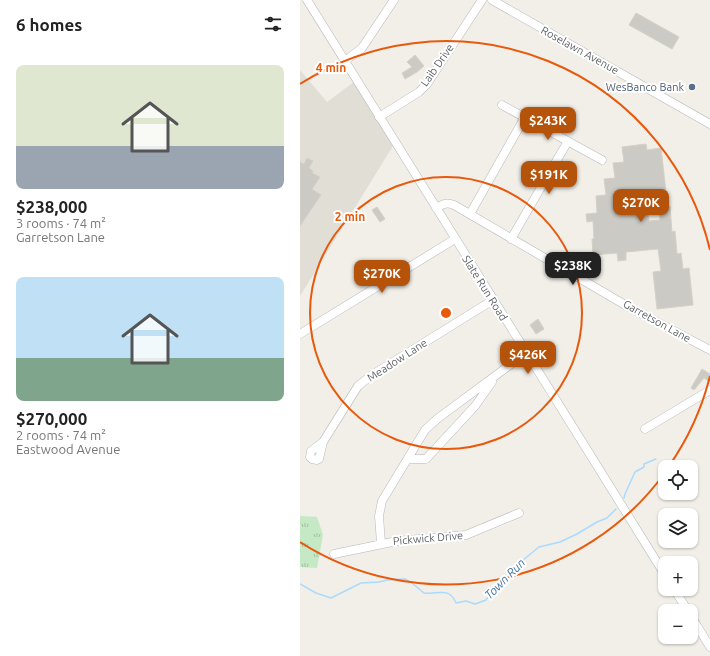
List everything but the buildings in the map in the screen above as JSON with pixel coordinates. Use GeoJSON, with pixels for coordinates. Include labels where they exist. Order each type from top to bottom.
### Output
{"type":"FeatureCollection","features":[{"type":"Feature","properties":{"kind":"street","name":"Slate Run Road"},"geometry":{"type":"LineString","coordinates":[[306,0],[658,564]]}},
{"type":"Feature","properties":{"kind":"street"},"geometry":{"type":"LineString","coordinates":[[345,61],[362,48],[394,0]]}},
{"type":"Feature","properties":{"kind":"street","name":"Laib Drive"},"geometry":{"type":"LineString","coordinates":[[379,117],[419,92],[427,84],[482,0]]}},
{"type":"Feature","properties":{"kind":"street","name":"Roselawn Avenue"},"geometry":{"type":"LineString","coordinates":[[492,0],[710,124]]}},
{"type":"Feature","properties":{"kind":"street"},"geometry":{"type":"LineString","coordinates":[[502,105],[602,160]]}},
{"type":"Feature","properties":{"kind":"street"},"geometry":{"type":"LineString","coordinates":[[470,214],[525,117]]}},
{"type":"Feature","properties":{"kind":"street"},"geometry":{"type":"LineString","coordinates":[[511,239],[568,141]]}},
{"type":"Feature","properties":{"kind":"street","name":"Garretson Lane"},"geometry":{"type":"LineString","coordinates":[[436,208],[448,203],[470,214],[627,306],[710,350]]}},
{"type":"Feature","properties":{"kind":"street"},"geometry":{"type":"LineString","coordinates":[[300,334],[455,238]]}},
{"type":"Feature","properties":{"kind":"street","name":"Meadow Lane"},"geometry":{"type":"LineString","coordinates":[[323,442],[358,386],[372,375],[493,300]]}},
{"type":"Feature","properties":{"kind":"street","name":"Pickwick Drive"},"geometry":{"type":"LineString","coordinates":[[381,543],[379,516],[382,501],[425,430],[437,419],[526,353]]}},
{"type":"Feature","properties":{"kind":"street","name":"Pickwick Drive"},"geometry":{"type":"LineString","coordinates":[[408,459],[426,458],[475,406],[496,376]]}},
{"type":"Feature","properties":{"kind":"street"},"geometry":{"type":"LineString","coordinates":[[645,429],[710,390]]}},
{"type":"Feature","properties":{"kind":"street","name":"Pickwick Drive"},"geometry":{"type":"LineString","coordinates":[[334,554],[381,543],[408,539],[466,535],[519,514]]}},
{"type":"Feature","properties":{"kind":"street"},"geometry":{"type":"LineString","coordinates":[[698,627],[710,647]]}},
{"type":"Feature","properties":{"kind":"shaded area"},"geometry":{"type":"Polygon","coordinates":[[[300,70],[327,102],[354,82],[393,146],[300,296],[300,70]]]}},
{"type":"Feature","properties":{"kind":"green space"},"geometry":{"type":"Polygon","coordinates":[[[300,516],[317,517],[323,535],[317,568],[300,567],[300,516]]]}},
{"type":"Feature","properties":{"kind":"waterway","name":"Town Run"},"geometry":{"type":"LineString","coordinates":[[624,498],[635,472],[644,467],[644,464],[656,459]]}},
{"type":"Feature","properties":{"kind":"waterway","name":"Town Run"},"geometry":{"type":"LineString","coordinates":[[300,584],[316,593],[331,598],[361,583],[405,579],[424,593],[443,592],[450,595],[456,603],[466,601],[475,604],[486,600],[490,594],[496,591],[498,586],[507,578],[512,569],[539,547],[560,542],[577,534],[607,518],[616,509]]}},
{"type":"Feature","properties":{"kind":"place","name":"WesBanco Bank"},"geometry":{"type":"Point","coordinates":[692,87]}}]}
